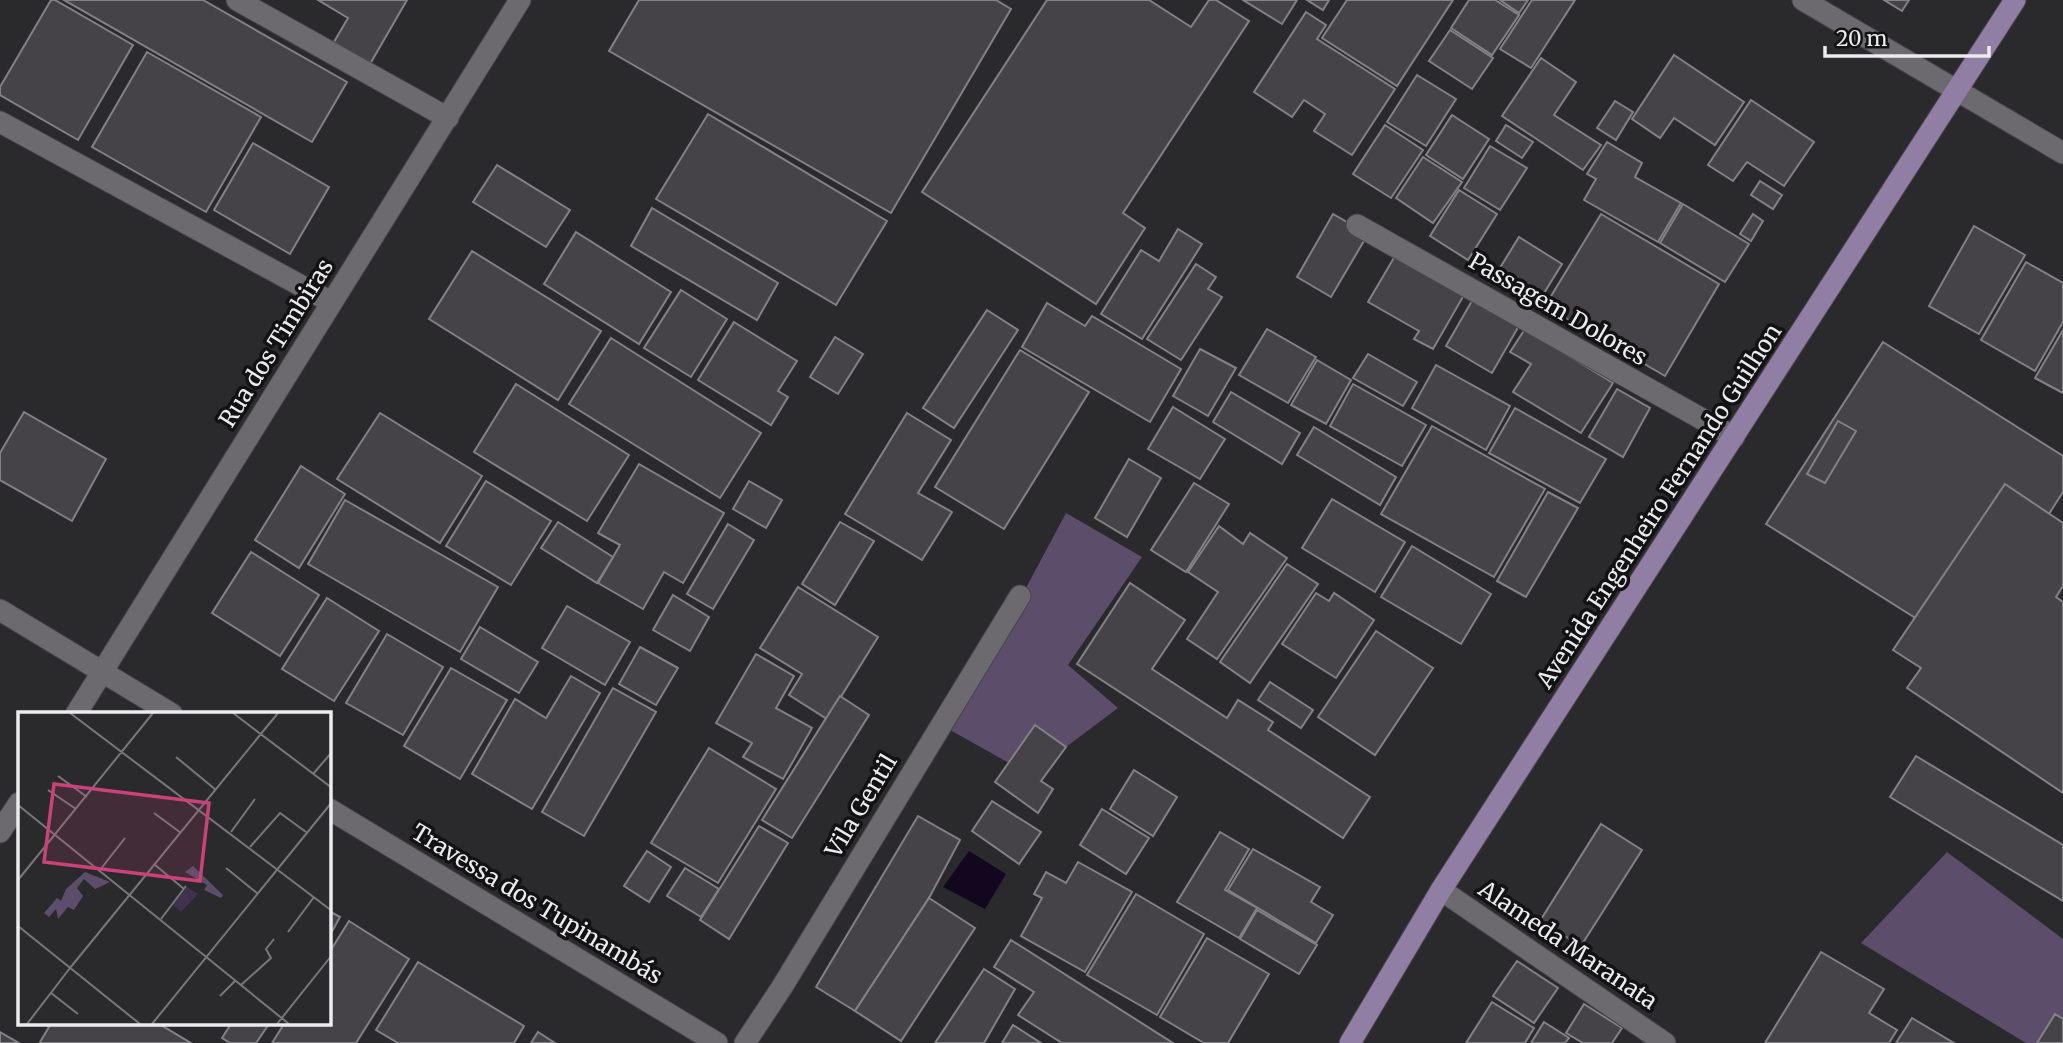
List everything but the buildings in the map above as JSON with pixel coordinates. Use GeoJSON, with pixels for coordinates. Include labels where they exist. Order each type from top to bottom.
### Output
{"type":"FeatureCollection","features":[{"type":"Feature","properties":{"kind":"main road","name":"Avenida Engenheiro Fernando Guilhon"},"geometry":{"type":"LineString","coordinates":[[1350,1043],[1441,890],[2015,0]]}},
{"type":"Feature","properties":{"kind":"street"},"geometry":{"type":"LineString","coordinates":[[237,0],[447,118]]}},
{"type":"Feature","properties":{"kind":"street","name":"Rua dos Timbiras"},"geometry":{"type":"LineString","coordinates":[[77,712],[520,0]]}},
{"type":"Feature","properties":{"kind":"street"},"geometry":{"type":"LineString","coordinates":[[1802,0],[2063,153]]}},
{"type":"Feature","properties":{"kind":"street"},"geometry":{"type":"LineString","coordinates":[[0,121],[331,302]]}},
{"type":"Feature","properties":{"kind":"street","name":"Passagem Dolores"},"geometry":{"type":"LineString","coordinates":[[1357,225],[1734,438]]}},
{"type":"Feature","properties":{"kind":"street","name":"Vila Gentil"},"geometry":{"type":"LineString","coordinates":[[745,1043],[1020,596]]}},
{"type":"Feature","properties":{"kind":"street"},"geometry":{"type":"LineString","coordinates":[[0,610],[169,712]]}},
{"type":"Feature","properties":{"kind":"street"},"geometry":{"type":"LineString","coordinates":[[0,832],[18,805]]}},
{"type":"Feature","properties":{"kind":"street","name":"Travessa dos Tupinambás"},"geometry":{"type":"LineString","coordinates":[[331,810],[717,1043]]}},
{"type":"Feature","properties":{"kind":"street","name":"Alameda Maranata"},"geometry":{"type":"LineString","coordinates":[[1441,890],[1665,1043]]}},
{"type":"Feature","properties":{"kind":"shaded area"},"geometry":{"type":"Polygon","coordinates":[[[1066,513],[1142,557],[1068,665],[1118,708],[1066,747],[1035,726],[1009,763],[950,730],[1066,513]]]}},
{"type":"Feature","properties":{"kind":"shaded area"},"geometry":{"type":"Polygon","coordinates":[[[969,851],[1006,874],[985,909],[943,887],[969,851]]]}},
{"type":"Feature","properties":{"kind":"shaded area"},"geometry":{"type":"Polygon","coordinates":[[[1947,852],[2063,939],[2063,1019],[2055,1014],[2037,1043],[2026,1043],[1861,943],[1947,852]]]}}]}
